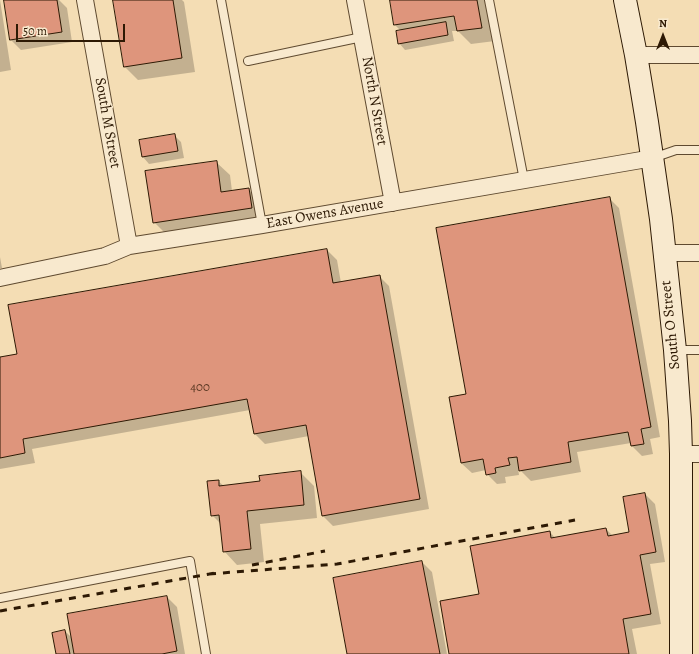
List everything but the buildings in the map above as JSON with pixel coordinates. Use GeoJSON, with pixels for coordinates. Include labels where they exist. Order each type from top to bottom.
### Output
{"type":"FeatureCollection","features":[{"type":"Feature","properties":{"kind":"main road","name":"South O Street"},"geometry":{"type":"LineString","coordinates":[[625,0],[636,55],[653,158],[675,350],[680,421],[690,454],[681,654]]}},
{"type":"Feature","properties":{"kind":"street","name":"South M Street"},"geometry":{"type":"LineString","coordinates":[[85,0],[129,246]]}},
{"type":"Feature","properties":{"kind":"street","name":"North N Street"},"geometry":{"type":"LineString","coordinates":[[355,0],[393,203]]}},
{"type":"Feature","properties":{"kind":"street"},"geometry":{"type":"LineString","coordinates":[[636,55],[699,54]]}},
{"type":"Feature","properties":{"kind":"street","name":"East Owens Avenue"},"geometry":{"type":"LineString","coordinates":[[1,274],[105,256],[129,246],[262,225],[653,158]]}},
{"type":"Feature","properties":{"kind":"street"},"geometry":{"type":"LineString","coordinates":[[664,253],[699,252]]}},
{"type":"Feature","properties":{"kind":"lane"},"geometry":{"type":"LineString","coordinates":[[221,0],[262,225]]}},
{"type":"Feature","properties":{"kind":"lane"},"geometry":{"type":"LineString","coordinates":[[489,0],[524,180]]}},
{"type":"Feature","properties":{"kind":"lane"},"geometry":{"type":"LineString","coordinates":[[248,61],[362,38]]}},
{"type":"Feature","properties":{"kind":"lane"},"geometry":{"type":"LineString","coordinates":[[653,158],[676,150],[699,150]]}},
{"type":"Feature","properties":{"kind":"lane"},"geometry":{"type":"LineString","coordinates":[[675,350],[699,350]]}},
{"type":"Feature","properties":{"kind":"lane"},"geometry":{"type":"LineString","coordinates":[[0,598],[190,561],[206,654]]}},
{"type":"Feature","properties":{"kind":"railway"},"geometry":{"type":"LineString","coordinates":[[209,574],[337,564],[575,520]]}},
{"type":"Feature","properties":{"kind":"railway"},"geometry":{"type":"LineString","coordinates":[[252,565],[325,551]]}},
{"type":"Feature","properties":{"kind":"railway"},"geometry":{"type":"LineString","coordinates":[[0,611],[215,573]]}}]}
